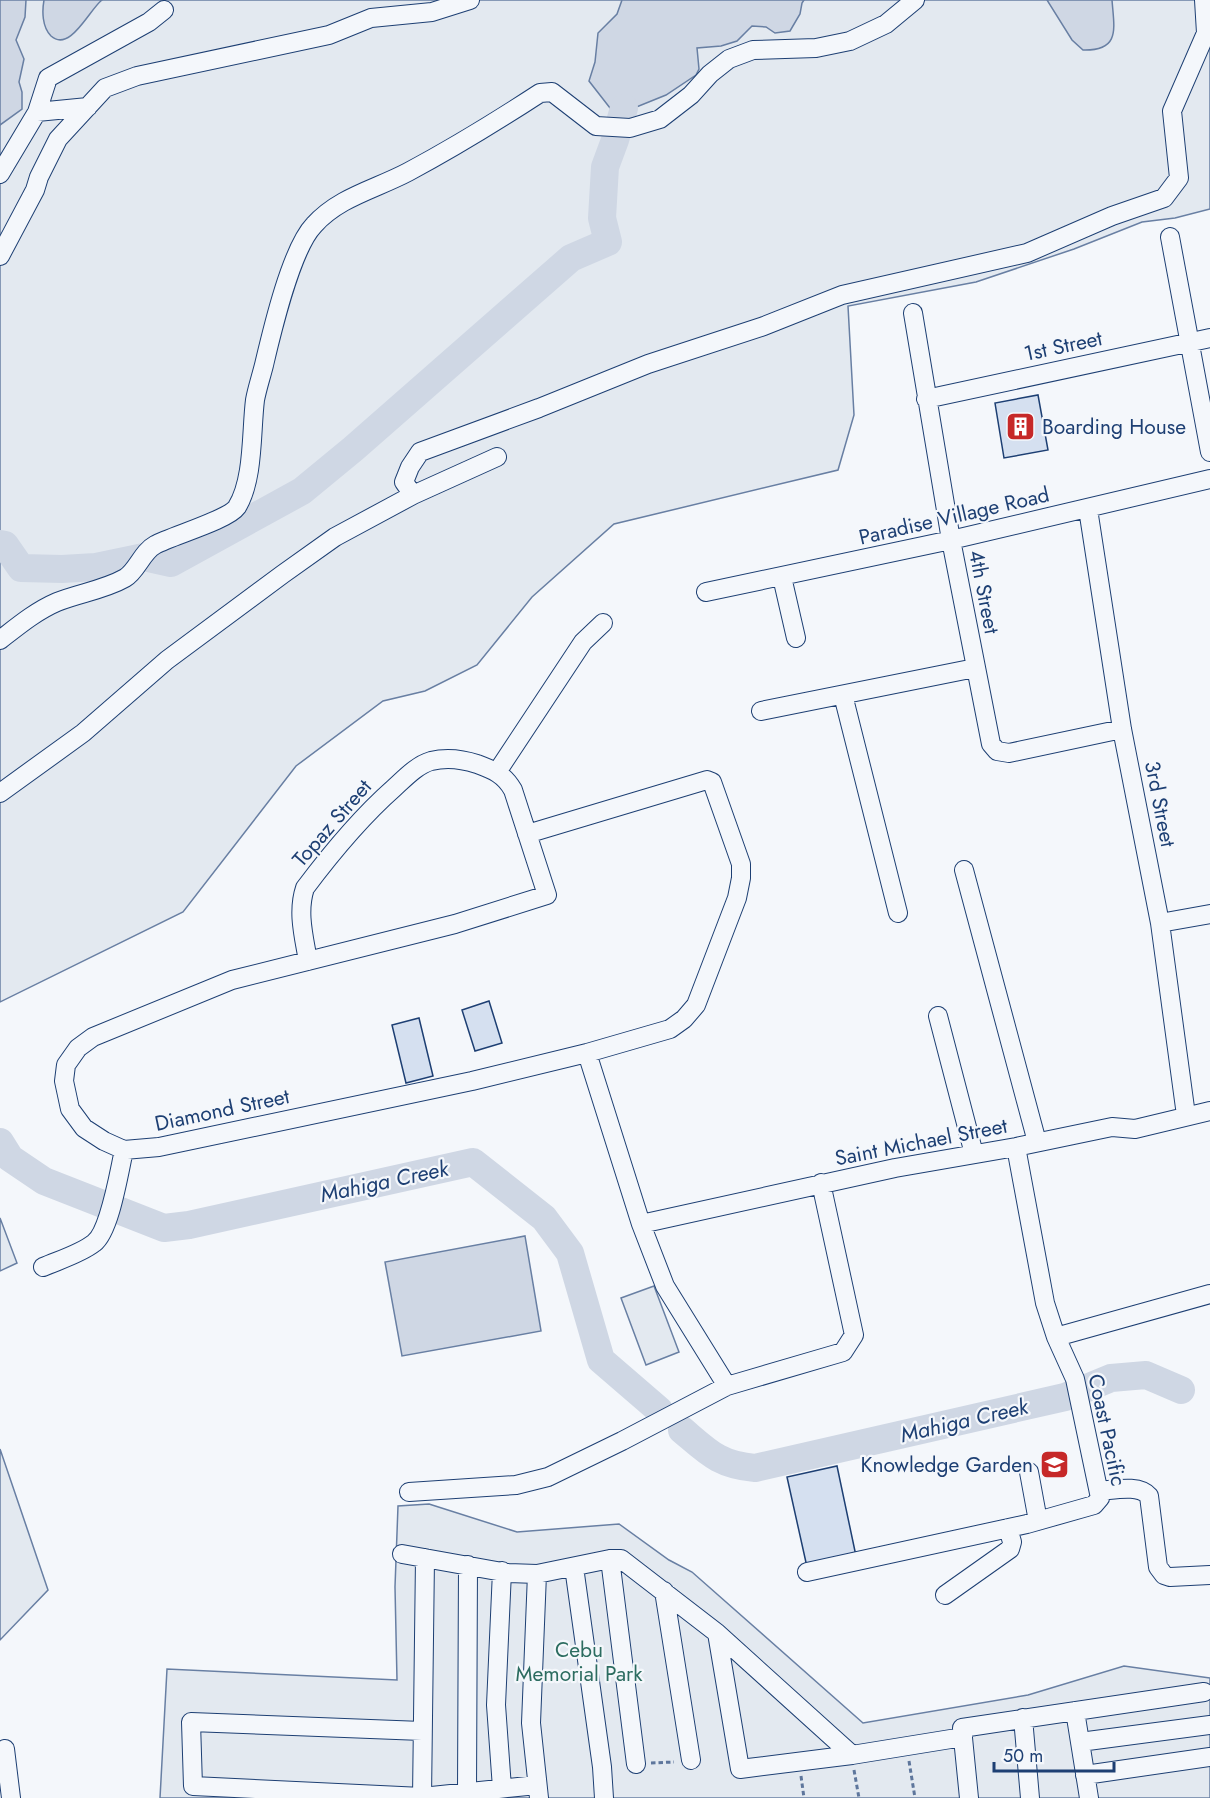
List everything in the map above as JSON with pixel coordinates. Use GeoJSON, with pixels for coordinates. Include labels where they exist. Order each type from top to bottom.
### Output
{"type":"FeatureCollection","features":[{"type":"Feature","properties":{"kind":"street"},"geometry":{"type":"LineString","coordinates":[[0,256],[58,140],[105,88],[137,76],[329,34],[371,18],[432,12],[470,0]]}},
{"type":"Feature","properties":{"kind":"street"},"geometry":{"type":"LineString","coordinates":[[0,640],[24,621],[57,603],[127,577],[153,545],[190,531],[236,509],[243,492],[252,447],[255,400],[275,322],[300,247],[313,225],[346,199],[395,179],[445,153],[540,93],[552,92],[596,126],[630,128],[660,119],[691,94],[729,58],[753,50],[816,48],[850,41],[886,24],[915,0]]}},
{"type":"Feature","properties":{"kind":"street"},"geometry":{"type":"LineString","coordinates":[[413,495],[404,482],[420,452],[540,408],[648,364],[764,326],[842,295],[1027,253],[1112,216],[1164,198],[1179,178],[1172,111],[1206,33],[1204,0]]}},
{"type":"Feature","properties":{"kind":"street"},"geometry":{"type":"LineString","coordinates":[[0,174],[37,112],[48,78],[149,22],[164,10]]}},
{"type":"Feature","properties":{"kind":"street"},"geometry":{"type":"LineString","coordinates":[[37,112],[88,107]]}},
{"type":"Feature","properties":{"kind":"street"},"geometry":{"type":"LineString","coordinates":[[1170,237],[1210,452]]}},
{"type":"Feature","properties":{"kind":"street","name":"4th Street"},"geometry":{"type":"LineString","coordinates":[[913,313],[951,540],[991,744],[997,752],[1010,753],[1122,729]]}},
{"type":"Feature","properties":{"kind":"street","name":"1st Street"},"geometry":{"type":"LineString","coordinates":[[926,399],[1210,338]]}},
{"type":"Feature","properties":{"kind":"street"},"geometry":{"type":"LineString","coordinates":[[0,794],[83,733],[167,660],[335,537],[413,495],[497,457]]}},
{"type":"Feature","properties":{"kind":"street","name":"Paradise Village Road"},"geometry":{"type":"LineString","coordinates":[[706,592],[951,540],[1210,479]]}},
{"type":"Feature","properties":{"kind":"street","name":"3rd Street"},"geometry":{"type":"LineString","coordinates":[[1088,509],[1122,729],[1160,923],[1185,1107]]}},
{"type":"Feature","properties":{"kind":"street"},"geometry":{"type":"LineString","coordinates":[[782,577],[796,638]]}},
{"type":"Feature","properties":{"kind":"street"},"geometry":{"type":"LineString","coordinates":[[43,1267],[93,1244],[100,1237],[106,1224],[124,1150],[84,1128],[70,1109],[64,1082],[66,1065],[78,1048],[93,1037],[232,980],[455,924],[546,895],[547,892],[513,790],[507,780],[497,772],[583,642],[603,623]]}},
{"type":"Feature","properties":{"kind":"street"},"geometry":{"type":"LineString","coordinates":[[761,711],[975,668]]}},
{"type":"Feature","properties":{"kind":"street"},"geometry":{"type":"LineString","coordinates":[[843,695],[898,913]]}},
{"type":"Feature","properties":{"kind":"street","name":"Topaz Street"},"geometry":{"type":"LineString","coordinates":[[308,962],[301,914],[301,901],[305,888],[366,813],[409,774],[430,762],[450,758],[466,760],[497,772]]}},
{"type":"Feature","properties":{"kind":"street","name":"Diamond Street"},"geometry":{"type":"LineString","coordinates":[[124,1150],[170,1144],[472,1081],[587,1053],[670,1029],[684,1019],[696,1005],[738,897],[741,878],[741,864],[714,784],[710,780],[527,834]]}},
{"type":"Feature","properties":{"kind":"street"},"geometry":{"type":"LineString","coordinates":[[964,870],[1037,1142]]}},
{"type":"Feature","properties":{"kind":"street"},"geometry":{"type":"LineString","coordinates":[[1160,923],[1210,914]]}},
{"type":"Feature","properties":{"kind":"street"},"geometry":{"type":"LineString","coordinates":[[938,1016],[974,1154]]}},
{"type":"Feature","properties":{"kind":"street"},"geometry":{"type":"LineString","coordinates":[[587,1053],[641,1224],[664,1286],[727,1386]]}},
{"type":"Feature","properties":{"kind":"street","name":"Saint Michael Street"},"geometry":{"type":"LineString","coordinates":[[641,1224],[820,1183],[1112,1127],[1135,1129],[1210,1112]]}},
{"type":"Feature","properties":{"kind":"street","name":"Coast Pacific"},"geometry":{"type":"LineString","coordinates":[[807,1572],[1038,1521],[1094,1505],[1100,1498],[1076,1379],[1056,1337],[1045,1303],[1016,1147]]}},
{"type":"Feature","properties":{"kind":"street"},"geometry":{"type":"LineString","coordinates":[[410,1492],[516,1485],[548,1477],[622,1442],[727,1386],[843,1352],[854,1335],[820,1183]]}},
{"type":"Feature","properties":{"kind":"street"},"geometry":{"type":"LineString","coordinates":[[1056,1337],[1210,1294]]}},
{"type":"Feature","properties":{"kind":"street"},"geometry":{"type":"LineString","coordinates":[[1029,1472],[1038,1521]]}},
{"type":"Feature","properties":{"kind":"street"},"geometry":{"type":"LineString","coordinates":[[1099,1491],[1140,1489],[1149,1496],[1158,1567],[1164,1575],[1170,1577],[1210,1575]]}},
{"type":"Feature","properties":{"kind":"street"},"geometry":{"type":"LineString","coordinates":[[945,1595],[1010,1549],[1012,1542],[1008,1528]]}},
{"type":"Feature","properties":{"kind":"street"},"geometry":{"type":"LineString","coordinates":[[402,1554],[502,1572],[537,1574],[610,1559],[621,1559],[717,1633],[852,1755]]}},
{"type":"Feature","properties":{"kind":"street"},"geometry":{"type":"LineString","coordinates":[[422,1798],[424,1558]]}},
{"type":"Feature","properties":{"kind":"street"},"geometry":{"type":"LineString","coordinates":[[610,1559],[636,1764]]}},
{"type":"Feature","properties":{"kind":"street"},"geometry":{"type":"LineString","coordinates":[[459,1795],[468,1565]]}},
{"type":"Feature","properties":{"kind":"street"},"geometry":{"type":"LineString","coordinates":[[574,1566],[602,1767],[604,1798]]}},
{"type":"Feature","properties":{"kind":"street"},"geometry":{"type":"LineString","coordinates":[[491,1792],[502,1572]]}},
{"type":"Feature","properties":{"kind":"street"},"geometry":{"type":"LineString","coordinates":[[422,1731],[191,1722],[194,1786],[422,1798],[491,1792],[538,1791],[531,1723],[537,1574]]}},
{"type":"Feature","properties":{"kind":"street"},"geometry":{"type":"LineString","coordinates":[[664,1590],[691,1760]]}},
{"type":"Feature","properties":{"kind":"street"},"geometry":{"type":"LineString","coordinates":[[717,1633],[740,1769],[852,1755],[963,1737]]}},
{"type":"Feature","properties":{"kind":"street"},"geometry":{"type":"LineString","coordinates":[[969,1798],[962,1728],[1204,1692]]}},
{"type":"Feature","properties":{"kind":"street"},"geometry":{"type":"LineString","coordinates":[[1075,1711],[1089,1798]]}},
{"type":"Feature","properties":{"kind":"street"},"geometry":{"type":"LineString","coordinates":[[1023,1718],[1030,1798]]}},
{"type":"Feature","properties":{"kind":"street"},"geometry":{"type":"LineString","coordinates":[[1080,1743],[1210,1725]]}},
{"type":"Feature","properties":{"kind":"street"},"geometry":{"type":"LineString","coordinates":[[5,1749],[11,1798]]}},
{"type":"Feature","properties":{"kind":"street"},"geometry":{"type":"LineString","coordinates":[[1085,1775],[1210,1757]]}},
{"type":"Feature","properties":{"kind":"path"},"geometry":{"type":"LineString","coordinates":[[907,1746],[915,1798]]}},
{"type":"Feature","properties":{"kind":"path"},"geometry":{"type":"LineString","coordinates":[[852,1755],[859,1798]]}},
{"type":"Feature","properties":{"kind":"green space"},"geometry":{"type":"Polygon","coordinates":[[[0,0],[1210,0],[1210,209],[1175,218],[1142,222],[1074,249],[976,282],[848,306],[854,415],[838,470],[614,524],[532,597],[477,665],[425,691],[383,701],[296,766],[183,912],[0,1002],[0,0]]]}},
{"type":"Feature","properties":{"kind":"green space"},"geometry":{"type":"Polygon","coordinates":[[[0,1218],[17,1263],[0,1271],[0,1218]]]}},
{"type":"Feature","properties":{"kind":"green space"},"geometry":{"type":"Polygon","coordinates":[[[654,1286],[679,1352],[646,1365],[621,1298],[654,1286]]]}},
{"type":"Feature","properties":{"kind":"green space"},"geometry":{"type":"Polygon","coordinates":[[[0,1449],[48,1590],[0,1640],[0,1449]]]}},
{"type":"Feature","properties":{"kind":"green space","name":"Cebu Memorial Park"},"geometry":{"type":"Polygon","coordinates":[[[429,1504],[517,1532],[619,1524],[669,1560],[692,1572],[863,1723],[1028,1695],[1124,1666],[1210,1678],[1210,1798],[160,1798],[167,1669],[397,1680],[395,1587],[398,1506],[429,1504]]]}},
{"type":"Feature","properties":{"kind":"shaded area"},"geometry":{"type":"Polygon","coordinates":[[[0,0],[26,0],[25,17],[16,40],[24,59],[19,82],[22,92],[22,109],[0,125],[0,0]]]}},
{"type":"Feature","properties":{"kind":"shaded area"},"geometry":{"type":"Polygon","coordinates":[[[44,0],[102,0],[72,35],[58,40],[51,36],[44,24],[44,0]]]}},
{"type":"Feature","properties":{"kind":"shaded area"},"geometry":{"type":"Polygon","coordinates":[[[622,0],[804,0],[800,14],[790,31],[775,33],[766,27],[752,26],[737,41],[721,46],[697,48],[699,69],[696,75],[666,95],[634,108],[610,108],[589,81],[595,62],[598,33],[617,14],[622,0]]]}},
{"type":"Feature","properties":{"kind":"shaded area"},"geometry":{"type":"Polygon","coordinates":[[[1047,0],[1112,0],[1114,28],[1109,42],[1104,47],[1083,50],[1072,40],[1047,0]]]}},
{"type":"Feature","properties":{"kind":"shaded area"},"geometry":{"type":"Polygon","coordinates":[[[525,1236],[541,1331],[402,1356],[385,1262],[525,1236]]]}},
{"type":"Feature","properties":{"kind":"building","name":"Boarding House"},"geometry":{"type":"Polygon","coordinates":[[[1038,395],[1048,450],[1004,458],[995,403],[1038,395]]]}},
{"type":"Feature","properties":{"kind":"building"},"geometry":{"type":"Polygon","coordinates":[[[489,1001],[502,1043],[475,1051],[462,1010],[489,1001]]]}},
{"type":"Feature","properties":{"kind":"building"},"geometry":{"type":"Polygon","coordinates":[[[419,1018],[433,1076],[406,1083],[392,1025],[419,1018]]]}},
{"type":"Feature","properties":{"kind":"building"},"geometry":{"type":"Polygon","coordinates":[[[837,1466],[856,1556],[807,1567],[787,1477],[837,1466]]]}},
{"type":"Feature","properties":{"kind":"waterway"},"geometry":{"type":"LineString","coordinates":[[0,544],[5,545],[21,568],[96,567],[144,557],[171,563],[302,491],[571,258],[608,242],[602,218],[605,167],[624,108]]}},
{"type":"Feature","properties":{"kind":"waterway","name":"Mahiga Creek"},"geometry":{"type":"LineString","coordinates":[[0,1142],[10,1158],[44,1181],[164,1228],[189,1225],[473,1162],[544,1218],[570,1253],[601,1360],[659,1410]]}},
{"type":"Feature","properties":{"kind":"waterway","name":"Mahiga Creek"},"geometry":{"type":"LineString","coordinates":[[682,1430],[715,1456],[732,1464],[755,1468],[1065,1397],[1111,1378],[1146,1375],[1181,1390]]}},
{"type":"Feature","properties":{"kind":"place","name":"Boarding House"},"geometry":{"type":"Point","coordinates":[1021,427]}},
{"type":"Feature","properties":{"kind":"place","name":"Knowledge Garden"},"geometry":{"type":"Point","coordinates":[1054,1465]}}]}
